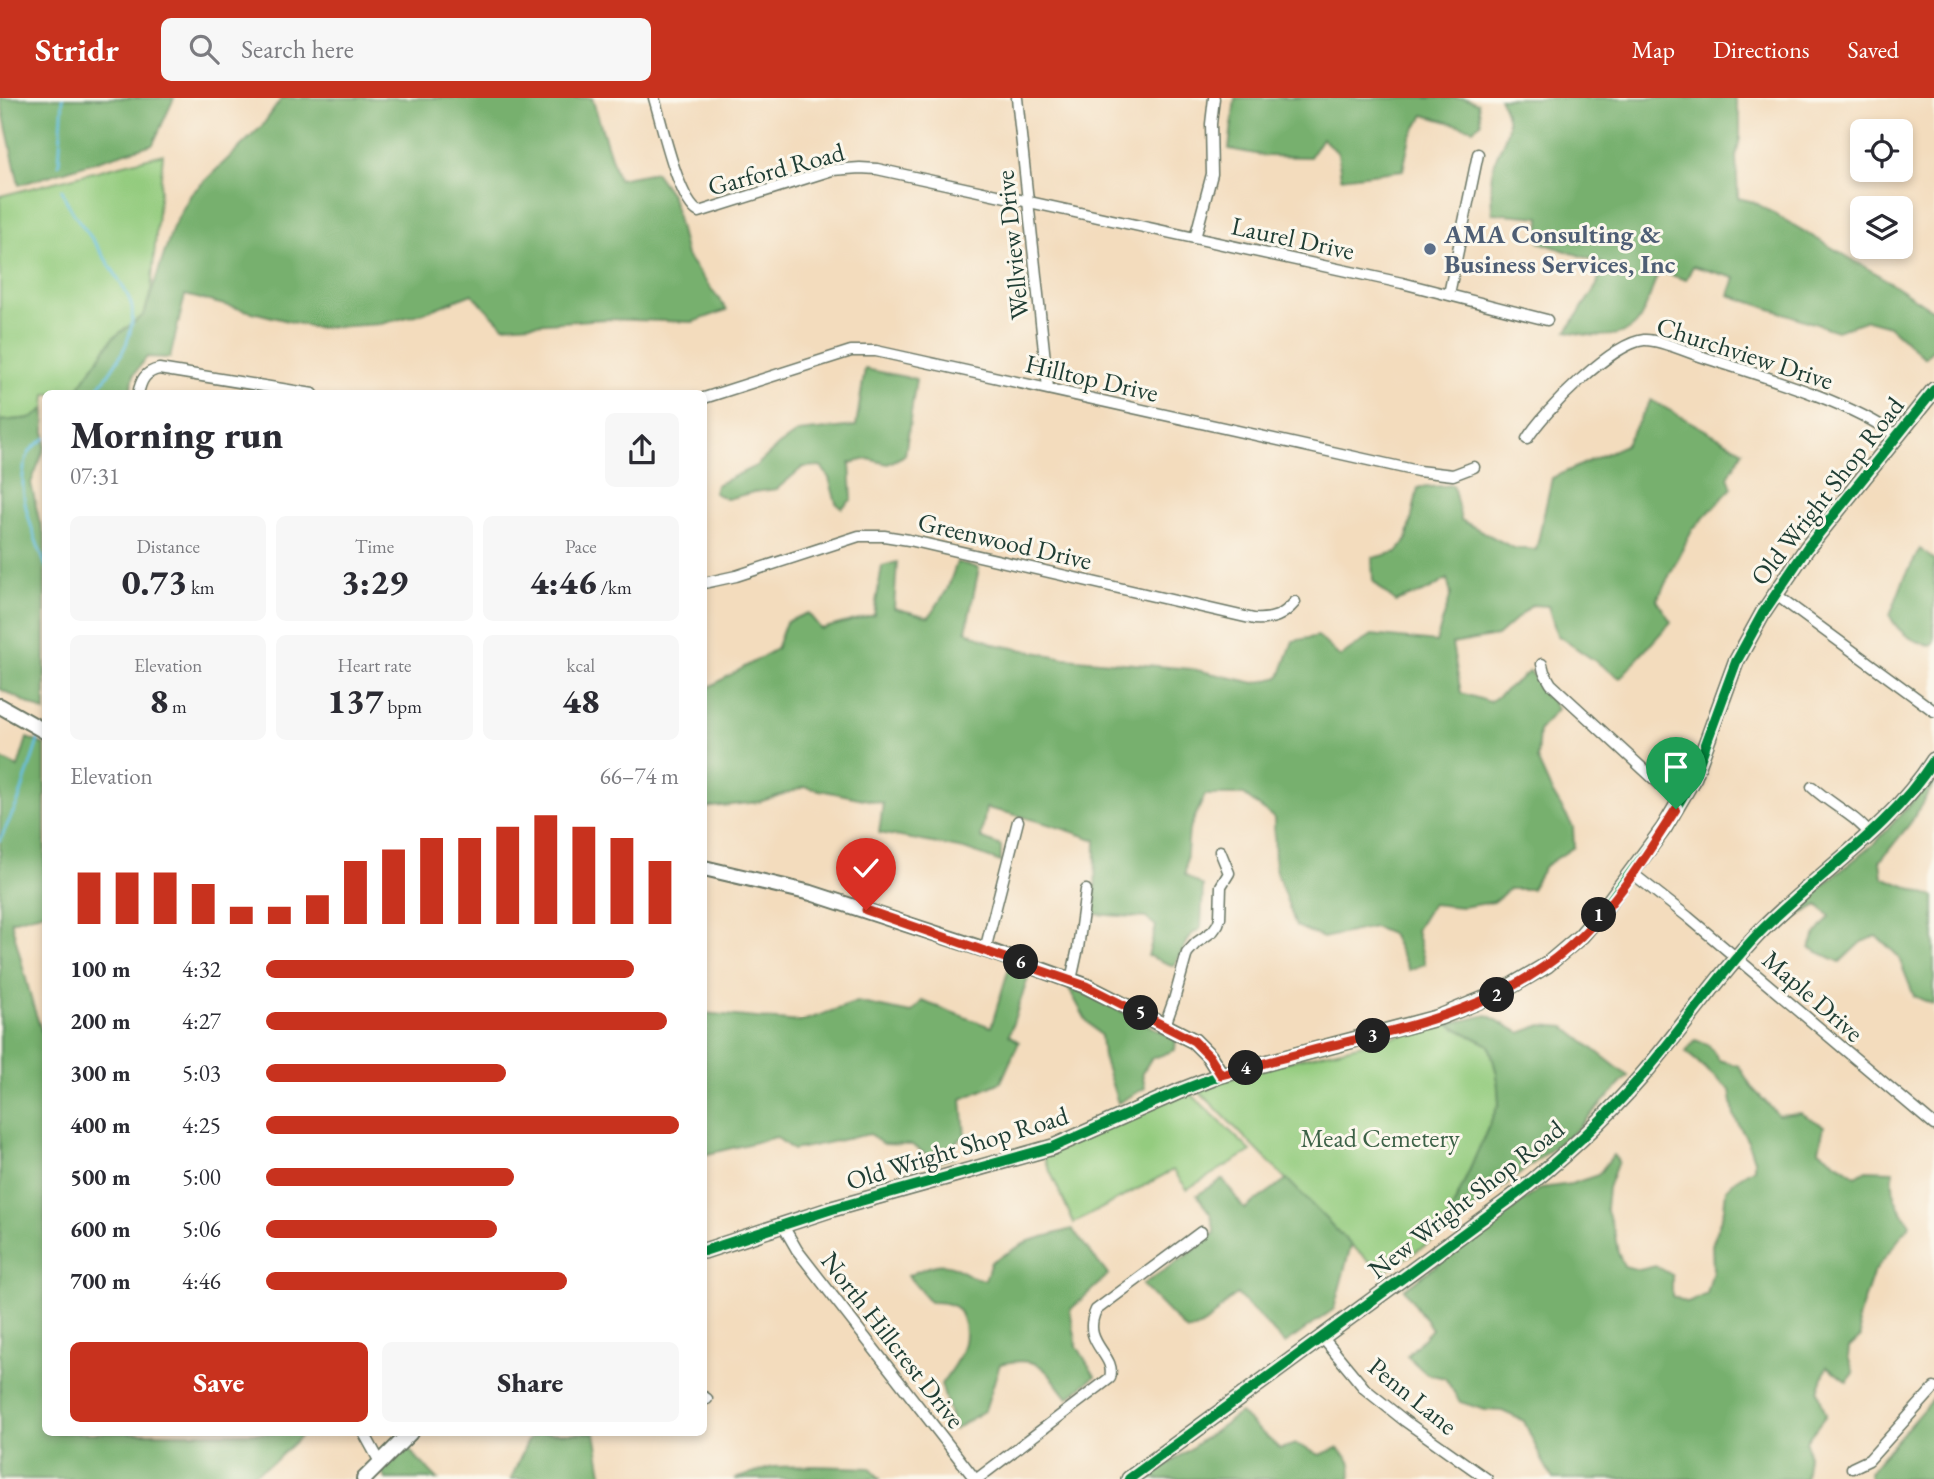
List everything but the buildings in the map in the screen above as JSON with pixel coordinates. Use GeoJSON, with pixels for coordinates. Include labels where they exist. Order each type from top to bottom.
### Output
{"type":"FeatureCollection","features":[{"type":"Feature","properties":{"kind":"street","name":"Garford Road"},"geometry":{"type":"LineString","coordinates":[[654,98],[682,193],[699,212],[832,170],[860,168],[884,170],[1028,202]]}},
{"type":"Feature","properties":{"kind":"street","name":"Wellview Drive"},"geometry":{"type":"LineString","coordinates":[[1017,98],[1048,388]]}},
{"type":"Feature","properties":{"kind":"street"},"geometry":{"type":"LineString","coordinates":[[1195,238],[1212,174],[1214,98]]}},
{"type":"Feature","properties":{"kind":"street"},"geometry":{"type":"LineString","coordinates":[[1449,294],[1478,154]]}},
{"type":"Feature","properties":{"kind":"street","name":"Laurel Drive"},"geometry":{"type":"LineString","coordinates":[[1028,202],[1449,294],[1547,320]]}},
{"type":"Feature","properties":{"kind":"street","name":"Churchview Drive"},"geometry":{"type":"LineString","coordinates":[[1527,439],[1547,413],[1580,381],[1623,349],[1642,340],[1778,381],[1848,409],[1897,436]]}},
{"type":"Feature","properties":{"kind":"street","name":"Hilltop Drive"},"geometry":{"type":"LineString","coordinates":[[707,397],[814,362],[864,350],[876,351],[1430,473],[1453,475],[1474,467]]}},
{"type":"Feature","properties":{"kind":"street"},"geometry":{"type":"LineString","coordinates":[[139,390],[148,373],[164,369],[289,390]]}},
{"type":"Feature","properties":{"kind":"street","name":"Old Wright Shop Road"},"geometry":{"type":"LineString","coordinates":[[707,1250],[782,1224],[1046,1150],[1221,1075],[1423,1023],[1480,1003],[1528,978],[1567,950],[1601,913],[1632,873],[1680,803],[1698,765],[1736,662],[1775,594],[1828,520],[1934,390]]}},
{"type":"Feature","properties":{"kind":"street","name":"Greenwood Drive"},"geometry":{"type":"LineString","coordinates":[[707,582],[736,576],[859,536],[871,535],[947,549],[1254,619],[1274,619],[1288,611],[1296,602]]}},
{"type":"Feature","properties":{"kind":"street"},"geometry":{"type":"LineString","coordinates":[[1775,594],[1934,711]]}},
{"type":"Feature","properties":{"kind":"street"},"geometry":{"type":"LineString","coordinates":[[1542,664],[1551,684],[1680,803]]}},
{"type":"Feature","properties":{"kind":"street"},"geometry":{"type":"LineString","coordinates":[[0,706],[42,730]]}},
{"type":"Feature","properties":{"kind":"street","name":"New Wright Shop Road"},"geometry":{"type":"LineString","coordinates":[[1129,1479],[1540,1176],[1588,1134],[1642,1075],[1737,959],[1780,912],[1870,835],[1909,796],[1934,760]]}},
{"type":"Feature","properties":{"kind":"street"},"geometry":{"type":"LineString","coordinates":[[1812,787],[1825,800],[1861,822],[1870,835]]}},
{"type":"Feature","properties":{"kind":"street"},"geometry":{"type":"LineString","coordinates":[[985,950],[1018,821]]}},
{"type":"Feature","properties":{"kind":"street"},"geometry":{"type":"LineString","coordinates":[[1165,1025],[1187,953],[1192,946],[1213,932],[1220,918],[1220,892],[1230,873],[1220,852]]}},
{"type":"Feature","properties":{"kind":"street"},"geometry":{"type":"LineString","coordinates":[[707,869],[811,893],[1071,980],[1194,1041],[1221,1075]]}},
{"type":"Feature","properties":{"kind":"street","name":"Maple Drive"},"geometry":{"type":"LineString","coordinates":[[1632,873],[1934,1125]]}},
{"type":"Feature","properties":{"kind":"street"},"geometry":{"type":"LineString","coordinates":[[1071,980],[1079,948],[1086,890]]}},
{"type":"Feature","properties":{"kind":"street","name":"North Hillcrest Drive"},"geometry":{"type":"LineString","coordinates":[[782,1224],[789,1239],[809,1266],[976,1479]]}},
{"type":"Feature","properties":{"kind":"street"},"geometry":{"type":"LineString","coordinates":[[976,1479],[1110,1378],[1111,1367],[1091,1332],[1096,1310],[1201,1232]]}},
{"type":"Feature","properties":{"kind":"street","name":"Penn Lane"},"geometry":{"type":"LineString","coordinates":[[1322,1337],[1365,1389],[1487,1479]]}},
{"type":"Feature","properties":{"kind":"street"},"geometry":{"type":"LineString","coordinates":[[1852,1468],[1869,1460],[1934,1388]]}},
{"type":"Feature","properties":{"kind":"street"},"geometry":{"type":"LineString","coordinates":[[366,1436],[381,1464]]}},
{"type":"Feature","properties":{"kind":"street"},"geometry":{"type":"LineString","coordinates":[[364,1479],[407,1436]]}},
{"type":"Feature","properties":{"kind":"green space"},"geometry":{"type":"Polygon","coordinates":[[[0,98],[174,98],[153,144],[19,185],[0,98]]]}},
{"type":"Feature","properties":{"kind":"green space"},"geometry":{"type":"Polygon","coordinates":[[[282,98],[592,98],[618,179],[655,172],[672,196],[686,255],[727,310],[693,322],[605,319],[503,326],[472,294],[423,313],[381,324],[316,328],[185,295],[170,358],[147,357],[134,374],[131,390],[77,390],[113,338],[144,315],[173,227],[191,194],[262,126],[282,98]]]}},
{"type":"Feature","properties":{"kind":"green space"},"geometry":{"type":"Polygon","coordinates":[[[1235,98],[1464,98],[1478,103],[1481,123],[1473,129],[1424,115],[1410,137],[1403,170],[1341,178],[1338,153],[1322,138],[1310,157],[1266,156],[1229,149],[1235,98]]]}},
{"type":"Feature","properties":{"kind":"green space"},"geometry":{"type":"Polygon","coordinates":[[[1499,98],[1735,98],[1740,119],[1736,157],[1738,198],[1754,202],[1882,277],[1934,311],[1934,348],[1925,358],[1889,326],[1867,320],[1837,331],[1729,295],[1735,278],[1693,266],[1686,280],[1659,271],[1644,312],[1631,329],[1604,336],[1567,331],[1597,285],[1602,263],[1539,242],[1540,217],[1492,213],[1492,173],[1508,129],[1505,110],[1499,98]]]}},
{"type":"Feature","properties":{"kind":"green space"},"geometry":{"type":"Polygon","coordinates":[[[163,154],[151,291],[144,315],[113,338],[77,390],[42,390],[42,411],[32,418],[0,421],[0,196],[163,154]]]}},
{"type":"Feature","properties":{"kind":"green space"},"geometry":{"type":"Polygon","coordinates":[[[865,369],[916,379],[905,455],[888,464],[868,459],[850,463],[852,499],[842,508],[836,503],[829,478],[821,466],[803,467],[777,489],[727,499],[714,493],[716,485],[756,466],[798,432],[856,426],[865,369]]]}},
{"type":"Feature","properties":{"kind":"green space"},"geometry":{"type":"Polygon","coordinates":[[[1651,400],[1743,451],[1728,477],[1732,488],[1692,530],[1657,600],[1671,622],[1620,678],[1557,635],[1548,606],[1532,605],[1497,636],[1452,644],[1461,693],[1490,702],[1530,671],[1557,709],[1539,730],[1537,759],[1551,790],[1573,827],[1574,847],[1545,866],[1531,889],[1509,889],[1494,902],[1462,907],[1432,904],[1416,930],[1425,964],[1409,970],[1391,934],[1374,927],[1323,938],[1296,926],[1275,868],[1274,818],[1244,795],[1205,795],[1189,830],[1185,875],[1203,886],[1201,928],[1191,935],[1174,966],[1148,956],[1156,926],[1146,918],[1095,914],[1096,840],[1028,818],[986,808],[981,838],[1001,846],[1001,862],[964,849],[879,833],[883,803],[805,787],[759,802],[707,808],[707,688],[776,649],[786,622],[808,613],[821,629],[874,615],[882,566],[897,562],[894,608],[929,617],[947,590],[957,562],[979,568],[966,631],[994,644],[1065,658],[1192,669],[1255,683],[1280,677],[1293,641],[1318,636],[1340,657],[1372,635],[1436,642],[1451,594],[1447,579],[1431,589],[1395,602],[1373,581],[1372,558],[1397,552],[1407,540],[1418,488],[1453,485],[1461,520],[1513,548],[1536,550],[1552,478],[1625,445],[1651,400]]]}},
{"type":"Feature","properties":{"kind":"green space"},"geometry":{"type":"Polygon","coordinates":[[[42,411],[42,455],[31,483],[42,528],[42,710],[0,689],[0,421],[32,418],[42,411]]]}},
{"type":"Feature","properties":{"kind":"green space"},"geometry":{"type":"Polygon","coordinates":[[[1920,549],[1934,560],[1934,641],[1931,645],[1907,635],[1897,627],[1890,616],[1904,579],[1920,549]]]}},
{"type":"Feature","properties":{"kind":"green space"},"geometry":{"type":"Polygon","coordinates":[[[27,738],[42,744],[42,913],[11,921],[42,1033],[42,1436],[301,1436],[275,1461],[245,1479],[0,1479],[0,758],[18,767],[27,738]]]}},
{"type":"Feature","properties":{"kind":"green space"},"geometry":{"type":"Polygon","coordinates":[[[1928,784],[1934,784],[1909,825],[1880,861],[1882,877],[1934,897],[1934,1005],[1914,996],[1898,956],[1877,936],[1861,942],[1840,962],[1810,948],[1814,937],[1830,916],[1818,905],[1776,928],[1805,900],[1876,842],[1928,784]]]}},
{"type":"Feature","properties":{"kind":"green space"},"geometry":{"type":"Polygon","coordinates":[[[1009,968],[1029,975],[1009,1035],[1019,1042],[1001,1082],[962,1099],[965,1136],[954,1144],[955,1157],[938,1162],[912,1145],[882,1144],[870,1134],[793,1150],[776,1137],[707,1154],[707,1013],[800,1022],[857,1002],[911,1013],[922,1001],[991,1027],[1009,968]]]}},
{"type":"Feature","properties":{"kind":"green space"},"geometry":{"type":"Polygon","coordinates":[[[1069,989],[1079,990],[1176,1039],[1175,1050],[1151,1059],[1142,1073],[1145,1088],[1118,1103],[1103,1057],[1101,1036],[1086,1020],[1069,989]]]}},
{"type":"Feature","properties":{"kind":"green space"},"geometry":{"type":"Polygon","coordinates":[[[1487,1015],[1520,1033],[1542,1025],[1565,1027],[1628,1076],[1575,1131],[1441,1235],[1499,1103],[1497,1074],[1489,1045],[1448,1024],[1487,1015]]]}},
{"type":"Feature","properties":{"kind":"green space","name":"Mead Cemetery"},"geometry":{"type":"Polygon","coordinates":[[[1448,1024],[1489,1045],[1497,1074],[1499,1103],[1441,1235],[1383,1273],[1351,1245],[1197,1089],[1286,1062],[1448,1024]]]}},
{"type":"Feature","properties":{"kind":"green space"},"geometry":{"type":"Polygon","coordinates":[[[1695,1040],[1708,1044],[1719,1060],[1739,1066],[1753,1089],[1778,1115],[1801,1113],[1824,1126],[1819,1150],[1856,1176],[1866,1170],[1893,1171],[1896,1199],[1910,1224],[1873,1274],[1858,1319],[1861,1337],[1849,1348],[1848,1357],[1854,1373],[1847,1382],[1827,1366],[1818,1391],[1826,1415],[1806,1441],[1808,1456],[1805,1479],[1553,1479],[1524,1421],[1502,1411],[1485,1410],[1460,1402],[1445,1378],[1427,1374],[1407,1356],[1432,1329],[1404,1289],[1541,1188],[1571,1184],[1598,1175],[1613,1155],[1618,1161],[1608,1188],[1606,1208],[1624,1266],[1639,1270],[1656,1266],[1672,1275],[1672,1296],[1688,1303],[1707,1294],[1713,1270],[1712,1245],[1724,1209],[1726,1189],[1754,1168],[1754,1160],[1734,1116],[1730,1090],[1686,1052],[1695,1040]]]}},
{"type":"Feature","properties":{"kind":"green space"},"geometry":{"type":"Polygon","coordinates":[[[1187,1090],[1251,1151],[1187,1189],[1173,1170],[1074,1223],[1043,1156],[1187,1090]]]}},
{"type":"Feature","properties":{"kind":"green space"},"geometry":{"type":"Polygon","coordinates":[[[1223,1179],[1244,1209],[1287,1179],[1351,1245],[1334,1309],[1285,1344],[1237,1294],[1209,1321],[1187,1331],[1142,1285],[1215,1233],[1211,1215],[1197,1195],[1223,1179]]]}},
{"type":"Feature","properties":{"kind":"green space"},"geometry":{"type":"Polygon","coordinates":[[[1072,1229],[1108,1275],[1070,1310],[1077,1346],[1095,1376],[1068,1398],[1047,1372],[1034,1363],[1014,1361],[1000,1364],[985,1410],[954,1430],[941,1384],[960,1353],[965,1327],[956,1307],[930,1302],[908,1276],[926,1268],[946,1265],[985,1280],[991,1262],[1029,1241],[1072,1229]]]}},
{"type":"Feature","properties":{"kind":"green space"},"geometry":{"type":"Polygon","coordinates":[[[1934,1397],[1934,1479],[1870,1479],[1869,1472],[1934,1397]]]}},
{"type":"Feature","properties":{"kind":"green space"},"geometry":{"type":"Polygon","coordinates":[[[1240,1413],[1280,1449],[1296,1444],[1320,1455],[1337,1448],[1350,1461],[1350,1479],[1148,1479],[1240,1413]]]}},
{"type":"Feature","properties":{"kind":"green space"},"geometry":{"type":"Polygon","coordinates":[[[534,1436],[596,1436],[603,1479],[511,1479],[528,1440],[534,1436]]]}},
{"type":"Feature","properties":{"kind":"green space"},"geometry":{"type":"Polygon","coordinates":[[[407,1448],[438,1479],[386,1479],[381,1471],[407,1448]]]}},
{"type":"Feature","properties":{"kind":"green space"},"geometry":{"type":"Polygon","coordinates":[[[773,1467],[871,1468],[880,1479],[734,1479],[773,1467]]]}},
{"type":"Feature","properties":{"kind":"waterway"},"geometry":{"type":"LineString","coordinates":[[59,164],[63,98]]}},
{"type":"Feature","properties":{"kind":"waterway"},"geometry":{"type":"LineString","coordinates":[[62,190],[67,203],[120,282],[132,307],[127,343],[96,390]]}},
{"type":"Feature","properties":{"kind":"waterway"},"geometry":{"type":"LineString","coordinates":[[42,441],[29,453],[24,466],[23,481],[27,510],[42,556]]}},
{"type":"Feature","properties":{"kind":"waterway"},"geometry":{"type":"LineString","coordinates":[[0,840],[18,802],[40,735]]}},
{"type":"Feature","properties":{"kind":"cycle path"},"geometry":{"type":"LineString","coordinates":[[707,1250],[832,1209],[1053,1147],[1221,1075],[1440,1017],[1501,992],[1547,965],[1581,936],[1601,913],[1664,828],[1694,777],[1736,662],[1763,613],[1807,548],[1934,390]]}},
{"type":"Feature","properties":{"kind":"cycle path"},"geometry":{"type":"LineString","coordinates":[[1129,1479],[1509,1200],[1561,1157],[1594,1127],[1640,1078],[1758,934],[1873,831],[1915,786],[1934,760]]}},
{"type":"Feature","properties":{"kind":"place","name":"AMA Consulting & Business Services, Inc"},"geometry":{"type":"Point","coordinates":[1430,249]}},
{"type":"Feature","properties":{"kind":"route"},"geometry":{"type":"LineString","coordinates":[[866,910],[1054,974],[1121,1002],[1194,1041],[1209,1056],[1221,1075],[1423,1023],[1480,1003],[1528,978],[1567,950],[1581,936],[1623,885],[1676,809]]}}]}
